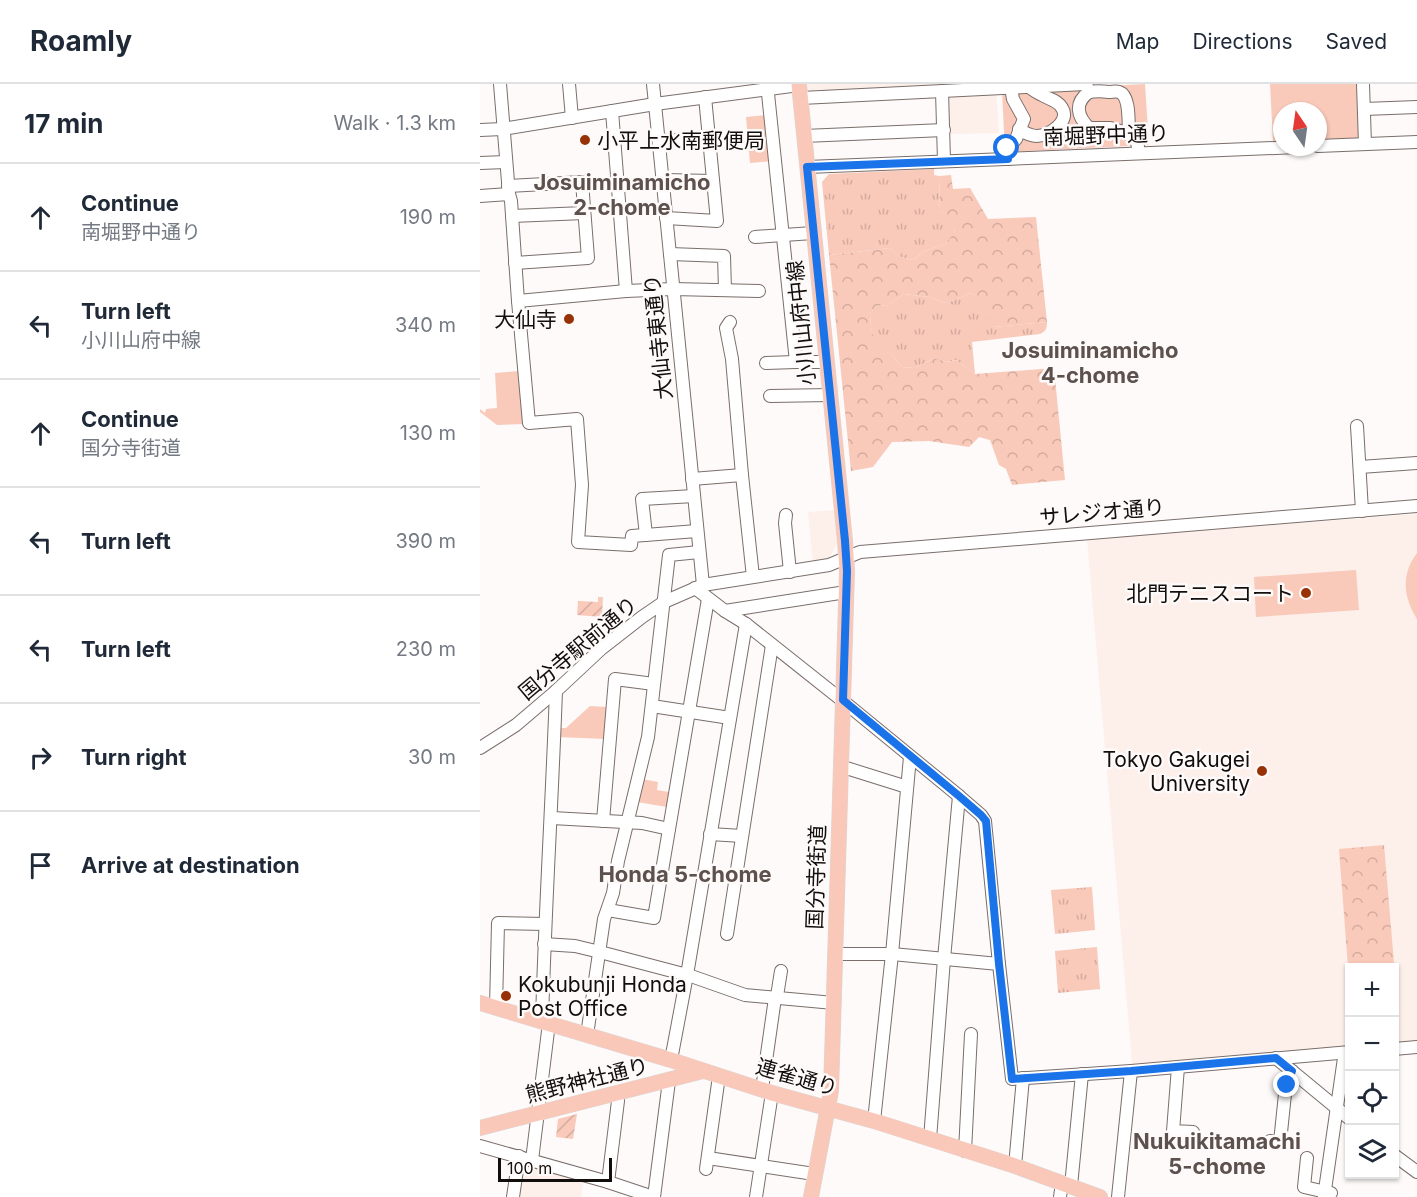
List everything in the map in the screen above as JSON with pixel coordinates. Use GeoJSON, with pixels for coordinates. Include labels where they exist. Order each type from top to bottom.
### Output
{"type":"FeatureCollection","features":[{"type":"Feature","properties":{"kind":"main road","name":"小川山府中線"},"geometry":{"type":"LineString","coordinates":[[800,89],[846,557]]}},
{"type":"Feature","properties":{"kind":"main road","name":"国分寺街道"},"geometry":{"type":"LineString","coordinates":[[811,1197],[831,1091],[846,557]]}},
{"type":"Feature","properties":{"kind":"main road","name":"連雀通り"},"geometry":{"type":"LineString","coordinates":[[480,1002],[767,1091],[874,1121],[1016,1166],[1064,1189],[1100,1197]]}},
{"type":"Feature","properties":{"kind":"main road","name":"熊野神社通り"},"geometry":{"type":"LineString","coordinates":[[480,1128],[704,1071]]}},
{"type":"Feature","properties":{"kind":"street"},"geometry":{"type":"LineString","coordinates":[[500,84],[506,162],[512,201],[529,423],[577,419],[582,485],[578,542],[631,545],[633,536],[697,531]]}},
{"type":"Feature","properties":{"kind":"street"},"geometry":{"type":"LineString","coordinates":[[569,84],[572,118]]}},
{"type":"Feature","properties":{"kind":"street","name":"大仙寺東通り"},"geometry":{"type":"LineString","coordinates":[[653,84],[694,496],[699,552],[699,587]]}},
{"type":"Feature","properties":{"kind":"street"},"geometry":{"type":"LineString","coordinates":[[666,218],[717,221],[709,139],[698,84]]}},
{"type":"Feature","properties":{"kind":"street"},"geometry":{"type":"LineString","coordinates":[[1363,84],[1365,144]]}},
{"type":"Feature","properties":{"kind":"street"},"geometry":{"type":"LineString","coordinates":[[480,130],[503,129],[768,86],[800,89],[942,91],[1014,86],[1087,87],[1092,91],[1122,93],[1128,107],[1129,134]]}},
{"type":"Feature","properties":{"kind":"street"},"geometry":{"type":"LineString","coordinates":[[768,86],[795,362]]}},
{"type":"Feature","properties":{"kind":"street"},"geometry":{"type":"LineString","coordinates":[[1008,159],[1007,148],[1016,139],[1024,122],[1013,99],[1014,86]]}},
{"type":"Feature","properties":{"kind":"street"},"geometry":{"type":"LineString","coordinates":[[1019,129],[1039,136],[1050,133],[1062,121],[1064,111],[1056,101],[1029,87]]}},
{"type":"Feature","properties":{"kind":"street"},"geometry":{"type":"LineString","coordinates":[[1087,87],[1078,109],[1083,121],[1089,128],[1104,127],[1129,134],[1136,139],[1138,147]]}},
{"type":"Feature","properties":{"kind":"street"},"geometry":{"type":"LineString","coordinates":[[942,91],[944,161]]}},
{"type":"Feature","properties":{"kind":"street"},"geometry":{"type":"LineString","coordinates":[[1364,109],[1417,107]]}},
{"type":"Feature","properties":{"kind":"street"},"geometry":{"type":"LineString","coordinates":[[1064,111],[1078,109]]}},
{"type":"Feature","properties":{"kind":"street"},"geometry":{"type":"LineString","coordinates":[[612,111],[626,291]]}},
{"type":"Feature","properties":{"kind":"street"},"geometry":{"type":"LineString","coordinates":[[804,136],[944,130]]}},
{"type":"Feature","properties":{"kind":"street"},"geometry":{"type":"LineString","coordinates":[[659,141],[709,139]]}},
{"type":"Feature","properties":{"kind":"street"},"geometry":{"type":"LineString","coordinates":[[1327,146],[1417,142]]}},
{"type":"Feature","properties":{"kind":"street","name":"南堀野中通り"},"geometry":{"type":"LineString","coordinates":[[807,167],[1273,148]]}},
{"type":"Feature","properties":{"kind":"street"},"geometry":{"type":"LineString","coordinates":[[480,163],[506,162]]}},
{"type":"Feature","properties":{"kind":"street"},"geometry":{"type":"LineString","coordinates":[[663,180],[713,181]]}},
{"type":"Feature","properties":{"kind":"street"},"geometry":{"type":"LineString","coordinates":[[480,196],[509,190],[582,182],[588,258],[515,263]]}},
{"type":"Feature","properties":{"kind":"street"},"geometry":{"type":"LineString","coordinates":[[512,216],[584,213]]}},
{"type":"Feature","properties":{"kind":"street"},"geometry":{"type":"LineString","coordinates":[[755,237],[813,233]]}},
{"type":"Feature","properties":{"kind":"street"},"geometry":{"type":"LineString","coordinates":[[670,254],[724,256],[725,290]]}},
{"type":"Feature","properties":{"kind":"street"},"geometry":{"type":"LineString","coordinates":[[518,301],[673,289],[759,291]]}},
{"type":"Feature","properties":{"kind":"street"},"geometry":{"type":"LineString","coordinates":[[730,322],[726,328],[732,359],[753,577]]}},
{"type":"Feature","properties":{"kind":"street"},"geometry":{"type":"LineString","coordinates":[[766,363],[827,362]]}},
{"type":"Feature","properties":{"kind":"street"},"geometry":{"type":"LineString","coordinates":[[770,396],[830,395]]}},
{"type":"Feature","properties":{"kind":"street"},"geometry":{"type":"LineString","coordinates":[[1357,426],[1362,511]]}},
{"type":"Feature","properties":{"kind":"street"},"geometry":{"type":"LineString","coordinates":[[1360,467],[1417,463]]}},
{"type":"Feature","properties":{"kind":"street"},"geometry":{"type":"LineString","coordinates":[[692,479],[742,475]]}},
{"type":"Feature","properties":{"kind":"street"},"geometry":{"type":"LineString","coordinates":[[646,535],[642,499],[694,496]]}},
{"type":"Feature","properties":{"kind":"street","name":"サレジオ通り"},"geometry":{"type":"LineString","coordinates":[[846,557],[860,552],[1417,506]]}},
{"type":"Feature","properties":{"kind":"street"},"geometry":{"type":"LineString","coordinates":[[786,515],[784,523],[790,572]]}},
{"type":"Feature","properties":{"kind":"street"},"geometry":{"type":"LineString","coordinates":[[587,1035],[604,920],[613,892],[618,861],[648,737],[669,555],[699,552]]}},
{"type":"Feature","properties":{"kind":"street","name":"国分寺駅前通り"},"geometry":{"type":"LineString","coordinates":[[480,748],[516,725],[601,649],[664,602],[699,587],[829,565],[846,557]]}},
{"type":"Feature","properties":{"kind":"street"},"geometry":{"type":"LineString","coordinates":[[699,587],[708,599],[746,624],[843,700],[986,821],[1012,1079],[1345,1053]]}},
{"type":"Feature","properties":{"kind":"street"},"geometry":{"type":"LineString","coordinates":[[725,611],[846,592]]}},
{"type":"Feature","properties":{"kind":"street"},"geometry":{"type":"LineString","coordinates":[[608,910],[654,918],[708,599]]}},
{"type":"Feature","properties":{"kind":"street"},"geometry":{"type":"LineString","coordinates":[[671,1060],[746,624]]}},
{"type":"Feature","properties":{"kind":"street"},"geometry":{"type":"LineString","coordinates":[[727,934],[772,645]]}},
{"type":"Feature","properties":{"kind":"street"},"geometry":{"type":"LineString","coordinates":[[603,821],[615,680],[654,684]]}},
{"type":"Feature","properties":{"kind":"street"},"geometry":{"type":"LineString","coordinates":[[532,1160],[545,1022],[544,944],[552,818],[556,691]]}},
{"type":"Feature","properties":{"kind":"street"},"geometry":{"type":"LineString","coordinates":[[652,706],[730,718]]}},
{"type":"Feature","properties":{"kind":"street"},"geometry":{"type":"LineString","coordinates":[[874,1121],[910,757]]}},
{"type":"Feature","properties":{"kind":"street"},"geometry":{"type":"LineString","coordinates":[[840,766],[907,787]]}},
{"type":"Feature","properties":{"kind":"street"},"geometry":{"type":"LineString","coordinates":[[930,1139],[959,796]]}},
{"type":"Feature","properties":{"kind":"street"},"geometry":{"type":"LineString","coordinates":[[552,818],[628,822],[669,828]]}},
{"type":"Feature","properties":{"kind":"street"},"geometry":{"type":"LineString","coordinates":[[710,834],[742,837]]}},
{"type":"Feature","properties":{"kind":"street"},"geometry":{"type":"LineString","coordinates":[[496,1007],[498,923],[545,924]]}},
{"type":"Feature","properties":{"kind":"street"},"geometry":{"type":"LineString","coordinates":[[544,944],[575,946],[600,952],[687,975],[746,995],[834,1003]]}},
{"type":"Feature","properties":{"kind":"street"},"geometry":{"type":"LineString","coordinates":[[835,954],[892,954],[999,964]]}},
{"type":"Feature","properties":{"kind":"street"},"geometry":{"type":"LineString","coordinates":[[756,1197],[761,1166],[775,998],[781,971]]}},
{"type":"Feature","properties":{"kind":"street"},"geometry":{"type":"LineString","coordinates":[[965,1150],[971,1034]]}},
{"type":"Feature","properties":{"kind":"street"},"geometry":{"type":"LineString","coordinates":[[1399,1049],[1417,1047]]}},
{"type":"Feature","properties":{"kind":"street"},"geometry":{"type":"LineString","coordinates":[[1343,1114],[1345,1057]]}},
{"type":"Feature","properties":{"kind":"street"},"geometry":{"type":"LineString","coordinates":[[1276,1058],[1343,1114]]}},
{"type":"Feature","properties":{"kind":"street"},"geometry":{"type":"LineString","coordinates":[[1178,1067],[1173,1131],[1193,1132]]}},
{"type":"Feature","properties":{"kind":"street"},"geometry":{"type":"LineString","coordinates":[[1118,1197],[1131,1071]]}},
{"type":"Feature","properties":{"kind":"street"},"geometry":{"type":"LineString","coordinates":[[1270,1141],[1280,1142],[1285,1094],[1292,1071]]}},
{"type":"Feature","properties":{"kind":"street"},"geometry":{"type":"LineString","coordinates":[[1307,1158],[1304,1187],[1327,1195],[1349,1071]]}},
{"type":"Feature","properties":{"kind":"street"},"geometry":{"type":"LineString","coordinates":[[1064,1189],[1082,1074]]}},
{"type":"Feature","properties":{"kind":"street"},"geometry":{"type":"LineString","coordinates":[[719,1076],[707,1164],[761,1166],[814,1174]]}},
{"type":"Feature","properties":{"kind":"street"},"geometry":{"type":"LineString","coordinates":[[1016,1166],[1023,1078]]}},
{"type":"Feature","properties":{"kind":"street"},"geometry":{"type":"LineString","coordinates":[[480,1146],[654,1197],[669,1081]]}},
{"type":"Feature","properties":{"kind":"street"},"geometry":{"type":"LineString","coordinates":[[608,1182],[617,1094]]}},
{"type":"Feature","properties":{"kind":"street"},"geometry":{"type":"LineString","coordinates":[[513,1197],[519,1156]]}},
{"type":"Feature","properties":{"kind":"street"},"geometry":{"type":"LineString","coordinates":[[1399,1158],[1417,1172]]}},
{"type":"Feature","properties":{"kind":"shaded area"},"geometry":{"type":"Polygon","coordinates":[[[808,84],[965,84],[809,92],[808,84]]]}},
{"type":"Feature","properties":{"kind":"shaded area"},"geometry":{"type":"Polygon","coordinates":[[[996,92],[999,133],[947,134],[946,97],[996,92]]]}},
{"type":"Feature","properties":{"kind":"shaded area"},"geometry":{"type":"Polygon","coordinates":[[[835,510],[838,542],[828,560],[813,563],[808,512],[835,510]]]}},
{"type":"Feature","properties":{"kind":"shaded area","name":"Tokyo Gakugei University"},"geometry":{"type":"Polygon","coordinates":[[[1417,514],[1417,1047],[1399,1049],[1399,963],[1345,963],[1345,1052],[1131,1071],[1087,539],[1417,514]]]}},
{"type":"Feature","properties":{"kind":"shaded area"},"geometry":{"type":"Polygon","coordinates":[[[519,1156],[584,1175],[581,1197],[513,1197],[519,1156]]]}},
{"type":"Feature","properties":{"kind":"green space"},"geometry":{"type":"Polygon","coordinates":[[[1145,84],[1149,145],[1005,152],[1002,91],[1145,84]]]}},
{"type":"Feature","properties":{"kind":"green space"},"geometry":{"type":"Polygon","coordinates":[[[1270,84],[1359,84],[1361,138],[1327,140],[1327,102],[1273,102],[1273,142],[1270,84]]]}},
{"type":"Feature","properties":{"kind":"green space"},"geometry":{"type":"Polygon","coordinates":[[[767,115],[772,161],[750,163],[746,117],[767,115]]]}},
{"type":"Feature","properties":{"kind":"green space"},"geometry":{"type":"Polygon","coordinates":[[[934,169],[934,175],[939,176],[940,211],[952,218],[955,233],[945,244],[922,252],[914,260],[900,257],[890,248],[829,255],[822,182],[829,174],[934,169]]]}},
{"type":"Feature","properties":{"kind":"green space"},"geometry":{"type":"Polygon","coordinates":[[[951,175],[953,189],[970,188],[988,219],[1036,217],[1047,322],[993,327],[977,308],[976,296],[971,293],[947,303],[930,297],[904,294],[888,305],[876,306],[870,313],[871,328],[877,346],[892,355],[902,367],[915,368],[934,358],[947,362],[956,360],[975,374],[1054,368],[1065,480],[1012,485],[1006,469],[999,465],[990,440],[979,437],[969,447],[929,441],[892,442],[873,467],[851,471],[829,255],[890,248],[900,257],[914,260],[922,252],[945,244],[955,232],[951,218],[940,211],[939,176],[951,175]]]}},
{"type":"Feature","properties":{"kind":"green space"},"geometry":{"type":"Polygon","coordinates":[[[971,293],[976,296],[993,327],[1047,322],[1046,330],[1040,334],[972,342],[975,374],[956,360],[947,362],[934,358],[915,368],[902,367],[892,355],[877,347],[871,328],[870,313],[876,306],[888,305],[904,294],[930,297],[947,303],[971,293]]]}},
{"type":"Feature","properties":{"kind":"green space"},"geometry":{"type":"Polygon","coordinates":[[[519,371],[526,424],[497,425],[480,412],[480,409],[485,413],[486,409],[497,408],[495,373],[519,371]]]}},
{"type":"Feature","properties":{"kind":"green space"},"geometry":{"type":"Polygon","coordinates":[[[1417,553],[1417,619],[1409,602],[1406,577],[1417,553]]]}},
{"type":"Feature","properties":{"kind":"green space","name":"北門テニスコート"},"geometry":{"type":"Polygon","coordinates":[[[1356,570],[1359,610],[1256,617],[1254,577],[1356,570]]]}},
{"type":"Feature","properties":{"kind":"green space"},"geometry":{"type":"Polygon","coordinates":[[[598,597],[603,597],[602,617],[577,615],[578,601],[598,602],[598,597]]]}},
{"type":"Feature","properties":{"kind":"green space"},"geometry":{"type":"Polygon","coordinates":[[[590,706],[608,707],[606,739],[557,737],[558,728],[566,728],[590,706]]]}},
{"type":"Feature","properties":{"kind":"green space"},"geometry":{"type":"Polygon","coordinates":[[[642,779],[658,782],[657,790],[669,792],[667,807],[637,802],[642,779]]]}},
{"type":"Feature","properties":{"kind":"green space"},"geometry":{"type":"Polygon","coordinates":[[[1384,845],[1394,963],[1348,963],[1339,849],[1384,845]]]}},
{"type":"Feature","properties":{"kind":"green space"},"geometry":{"type":"Polygon","coordinates":[[[1092,887],[1095,930],[1055,934],[1051,890],[1092,887]]]}},
{"type":"Feature","properties":{"kind":"green space"},"geometry":{"type":"Polygon","coordinates":[[[1097,947],[1100,989],[1058,993],[1055,951],[1097,947]]]}},
{"type":"Feature","properties":{"kind":"green space"},"geometry":{"type":"Polygon","coordinates":[[[577,1114],[573,1139],[556,1137],[558,1119],[577,1114]]]}},
{"type":"Feature","properties":{"kind":"place","name":"小平上水南郵便局"},"geometry":{"type":"Point","coordinates":[585,140]}},
{"type":"Feature","properties":{"kind":"place","name":"大仙寺"},"geometry":{"type":"Point","coordinates":[569,319]}},
{"type":"Feature","properties":{"kind":"place","name":"北門テニスコート"},"geometry":{"type":"Point","coordinates":[1306,593]}},
{"type":"Feature","properties":{"kind":"place","name":"Tokyo Gakugei University"},"geometry":{"type":"Point","coordinates":[1262,771]}},
{"type":"Feature","properties":{"kind":"place","name":"Kokubunji Honda Post Office"},"geometry":{"type":"Point","coordinates":[506,996]}},
{"type":"Feature","properties":{"kind":"district","name":"Josuiminamicho 2-chome"},"geometry":{"type":"Point","coordinates":[622,194]}},
{"type":"Feature","properties":{"kind":"district","name":"Josuiminamicho 4-chome"},"geometry":{"type":"Point","coordinates":[1090,362]}},
{"type":"Feature","properties":{"kind":"district","name":"Honda 5-chome"},"geometry":{"type":"Point","coordinates":[685,874]}},
{"type":"Feature","properties":{"kind":"district","name":"Nukuikitamachi 5-chome"},"geometry":{"type":"Point","coordinates":[1217,1154]}},
{"type":"Feature","properties":{"kind":"route"},"geometry":{"type":"LineString","coordinates":[[1007,148],[1008,159],[807,167],[845,541],[847,571],[843,700],[986,821],[1012,1079],[1276,1058],[1292,1071],[1287,1085]]}}]}
